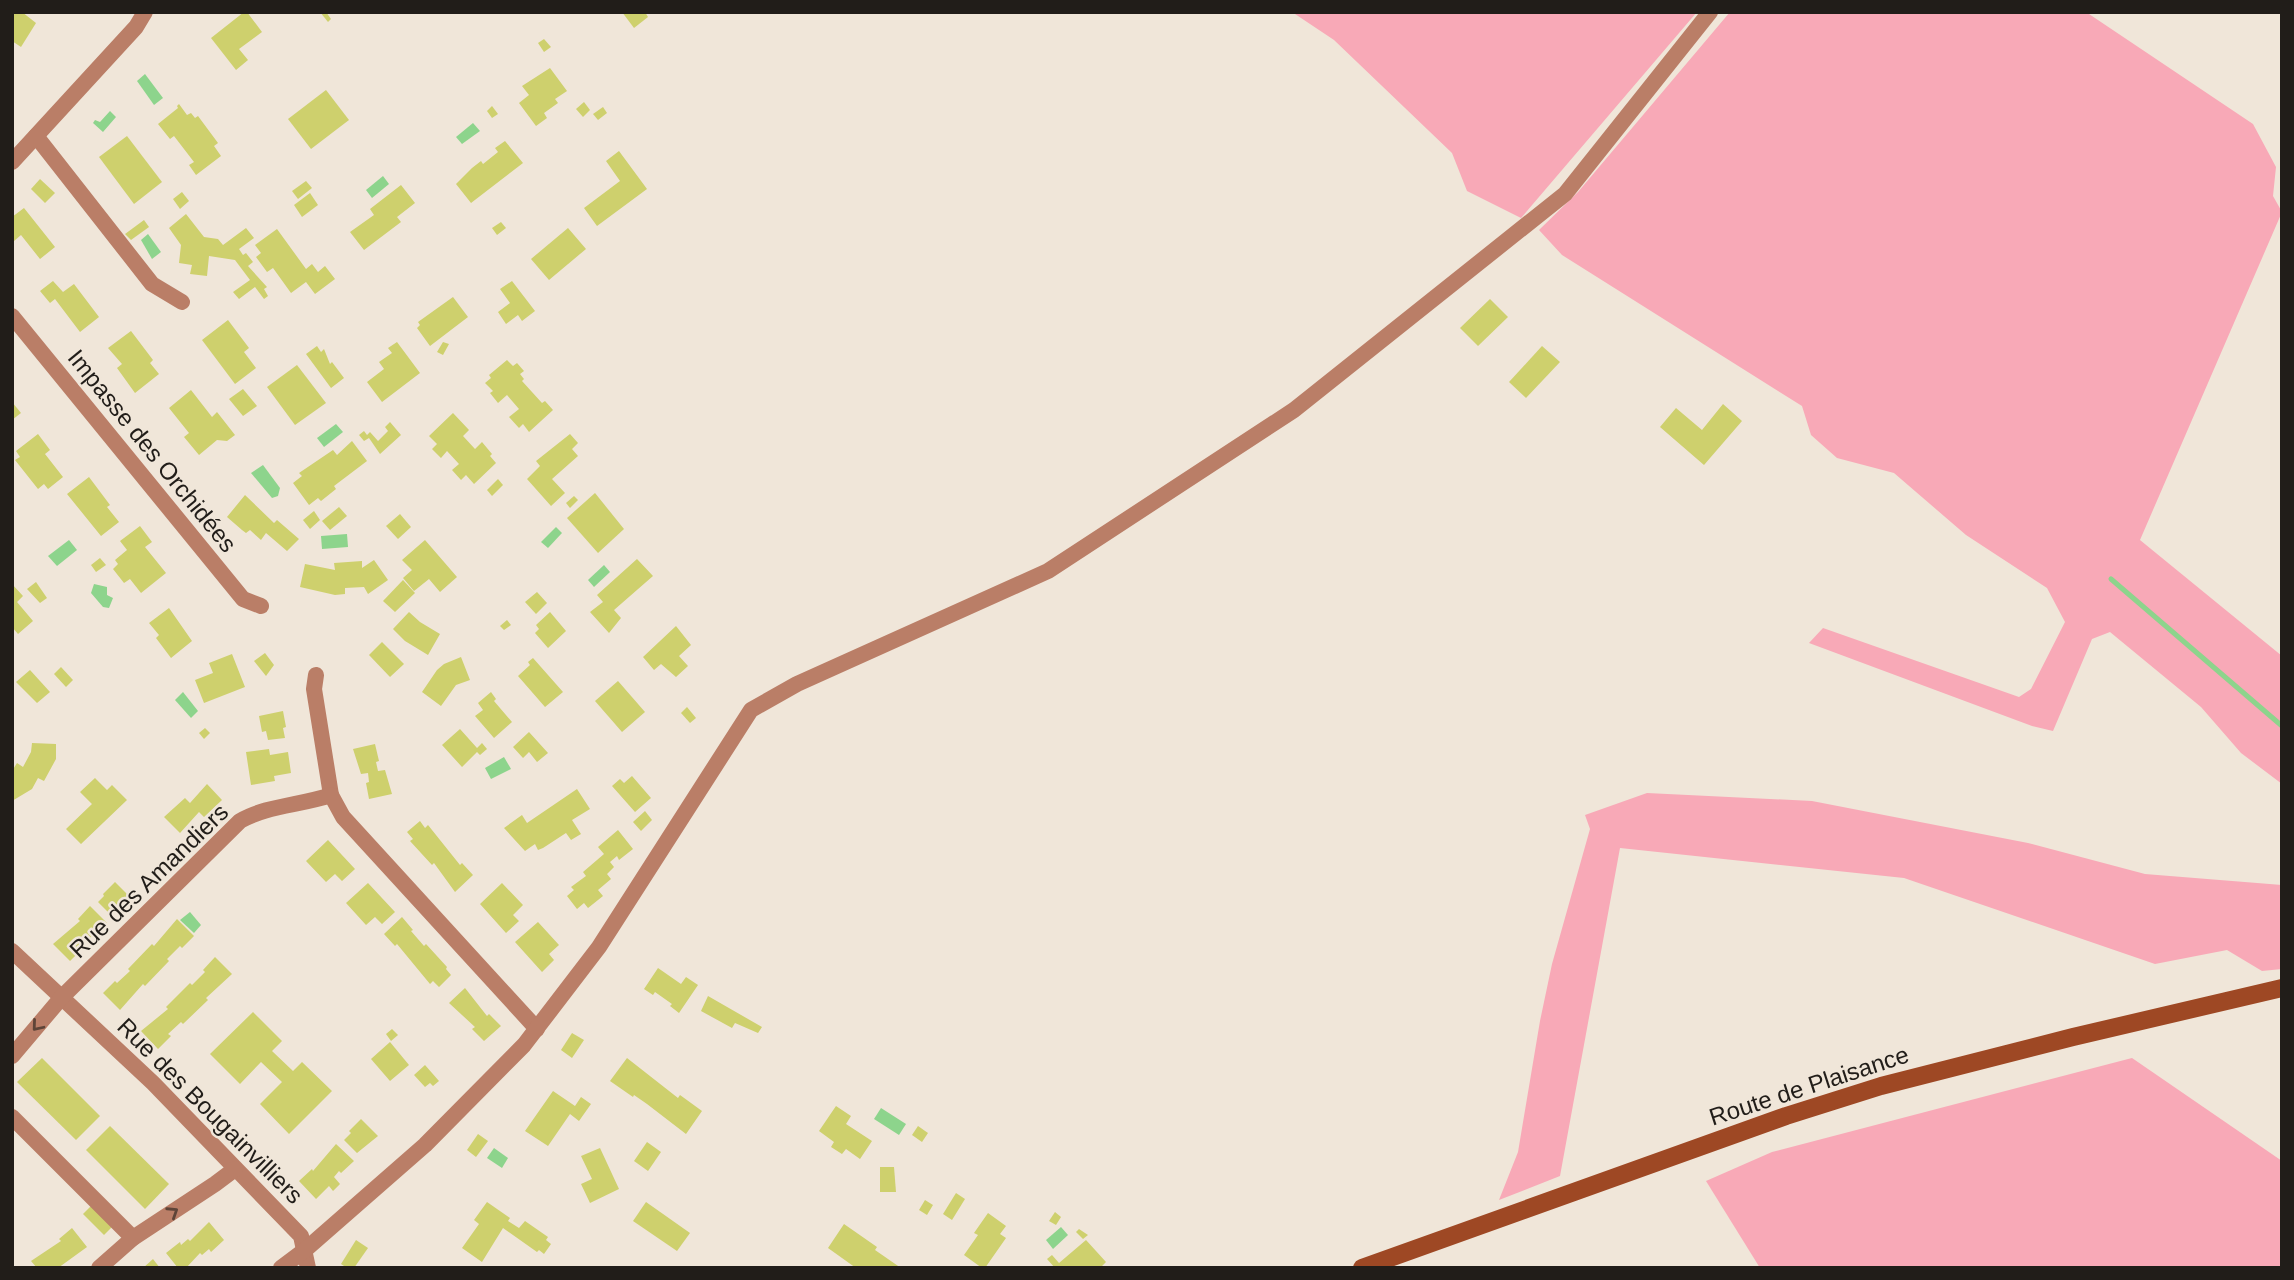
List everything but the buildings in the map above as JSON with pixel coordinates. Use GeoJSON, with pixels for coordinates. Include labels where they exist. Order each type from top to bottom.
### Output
{"type":"FeatureCollection","features":[{"type":"Feature","properties":{"kind":"main road","name":"Route de Plaisance"},"geometry":{"type":"LineString","coordinates":[[1362,1268],[1772,1121],[1881,1086],[2282,988]]}},
{"type":"Feature","properties":{"kind":"street"},"geometry":{"type":"LineString","coordinates":[[12,162],[136,27],[145,12]]}},
{"type":"Feature","properties":{"kind":"street"},"geometry":{"type":"LineString","coordinates":[[281,1268],[425,1144],[524,1045],[598,947],[751,710],[797,684],[1048,572],[1294,410],[1565,194],[1710,12]]}},
{"type":"Feature","properties":{"kind":"street"},"geometry":{"type":"LineString","coordinates":[[36,136],[152,284],[182,302]]}},
{"type":"Feature","properties":{"kind":"street","name":"Impasse des Orchidées"},"geometry":{"type":"LineString","coordinates":[[12,316],[243,599],[261,606]]}},
{"type":"Feature","properties":{"kind":"street"},"geometry":{"type":"LineString","coordinates":[[316,675],[314,689],[331,795],[343,817],[537,1028]]}},
{"type":"Feature","properties":{"kind":"street","name":"Rue des Amandiers"},"geometry":{"type":"LineString","coordinates":[[12,1056],[62,996],[240,821],[253,813],[308,803],[331,795]]}},
{"type":"Feature","properties":{"kind":"street","name":"Rue des Bougainvilliers"},"geometry":{"type":"LineString","coordinates":[[12,951],[153,1083],[301,1236],[308,1268]]}},
{"type":"Feature","properties":{"kind":"street"},"geometry":{"type":"LineString","coordinates":[[12,1117],[134,1238]]}},
{"type":"Feature","properties":{"kind":"street"},"geometry":{"type":"LineString","coordinates":[[99,1268],[134,1238],[235,1169]]}},
{"type":"Feature","properties":{"kind":"shaded area"},"geometry":{"type":"Polygon","coordinates":[[[1292,12],[1697,12],[1521,218],[1467,191],[1452,153],[1334,40],[1292,12]]]}},
{"type":"Feature","properties":{"kind":"shaded area"},"geometry":{"type":"Polygon","coordinates":[[[1730,12],[2086,12],[2253,124],[2276,167],[2273,196],[2282,212],[2140,540],[2282,656],[2282,784],[2241,753],[2201,707],[2110,632],[2092,639],[2053,731],[2032,726],[1809,643],[1823,628],[2019,697],[2031,689],[2065,622],[2047,588],[1966,535],[1894,473],[1837,458],[1811,435],[1802,406],[1562,255],[1539,230],[1578,192],[1730,12]]]}},
{"type":"Feature","properties":{"kind":"shaded area"},"geometry":{"type":"Polygon","coordinates":[[[145,74],[163,98],[154,105],[137,81],[145,74]]]}},
{"type":"Feature","properties":{"kind":"shaded area"},"geometry":{"type":"Polygon","coordinates":[[[110,111],[116,117],[103,132],[93,123],[95,120],[100,122],[110,111]]]}},
{"type":"Feature","properties":{"kind":"shaded area"},"geometry":{"type":"Polygon","coordinates":[[[473,123],[480,131],[462,144],[456,137],[473,123]]]}},
{"type":"Feature","properties":{"kind":"shaded area"},"geometry":{"type":"Polygon","coordinates":[[[383,176],[389,184],[372,198],[366,190],[383,176]]]}},
{"type":"Feature","properties":{"kind":"shaded area"},"geometry":{"type":"Polygon","coordinates":[[[148,234],[161,252],[152,259],[141,240],[148,234]]]}},
{"type":"Feature","properties":{"kind":"shaded area"},"geometry":{"type":"Polygon","coordinates":[[[336,424],[343,432],[324,447],[317,438],[336,424]]]}},
{"type":"Feature","properties":{"kind":"shaded area"},"geometry":{"type":"Polygon","coordinates":[[[263,465],[280,488],[278,496],[272,498],[251,473],[263,465]]]}},
{"type":"Feature","properties":{"kind":"shaded area"},"geometry":{"type":"Polygon","coordinates":[[[556,527],[562,533],[548,548],[541,542],[556,527]]]}},
{"type":"Feature","properties":{"kind":"shaded area"},"geometry":{"type":"Polygon","coordinates":[[[347,534],[348,547],[322,549],[321,536],[347,534]]]}},
{"type":"Feature","properties":{"kind":"shaded area"},"geometry":{"type":"Polygon","coordinates":[[[69,540],[77,550],[57,566],[48,556],[69,540]]]}},
{"type":"Feature","properties":{"kind":"shaded area"},"geometry":{"type":"Polygon","coordinates":[[[604,565],[610,572],[594,587],[588,580],[604,565]]]}},
{"type":"Feature","properties":{"kind":"shaded area"},"geometry":{"type":"Polygon","coordinates":[[[94,584],[107,587],[107,595],[113,598],[109,608],[103,607],[91,593],[94,584]]]}},
{"type":"Feature","properties":{"kind":"shaded area"},"geometry":{"type":"Polygon","coordinates":[[[183,692],[198,711],[191,718],[175,700],[183,692]]]}},
{"type":"Feature","properties":{"kind":"shaded area"},"geometry":{"type":"Polygon","coordinates":[[[504,757],[511,769],[491,779],[485,768],[504,757]]]}},
{"type":"Feature","properties":{"kind":"shaded area"},"geometry":{"type":"Polygon","coordinates":[[[1647,793],[1812,801],[2028,843],[2145,874],[2282,885],[2282,969],[2262,971],[2227,950],[2155,964],[1904,878],[1620,848],[1560,1176],[1499,1200],[1518,1152],[1552,964],[1590,829],[1585,815],[1647,793]]]}},
{"type":"Feature","properties":{"kind":"shaded area"},"geometry":{"type":"Polygon","coordinates":[[[190,912],[201,925],[194,933],[180,920],[190,912]]]}},
{"type":"Feature","properties":{"kind":"shaded area"},"geometry":{"type":"Polygon","coordinates":[[[2132,1058],[2282,1161],[2282,1268],[1760,1268],[1706,1181],[1772,1152],[2132,1058]]]}},
{"type":"Feature","properties":{"kind":"shaded area"},"geometry":{"type":"Polygon","coordinates":[[[881,1108],[906,1124],[899,1135],[874,1119],[881,1108]]]}},
{"type":"Feature","properties":{"kind":"shaded area"},"geometry":{"type":"Polygon","coordinates":[[[494,1148],[508,1158],[502,1168],[487,1158],[494,1148]]]}},
{"type":"Feature","properties":{"kind":"shaded area"},"geometry":{"type":"Polygon","coordinates":[[[1061,1227],[1068,1235],[1053,1249],[1046,1240],[1061,1227]]]}},
{"type":"Feature","properties":{"kind":"waterway"},"geometry":{"type":"LineString","coordinates":[[2111,579],[2282,726]]}}]}
